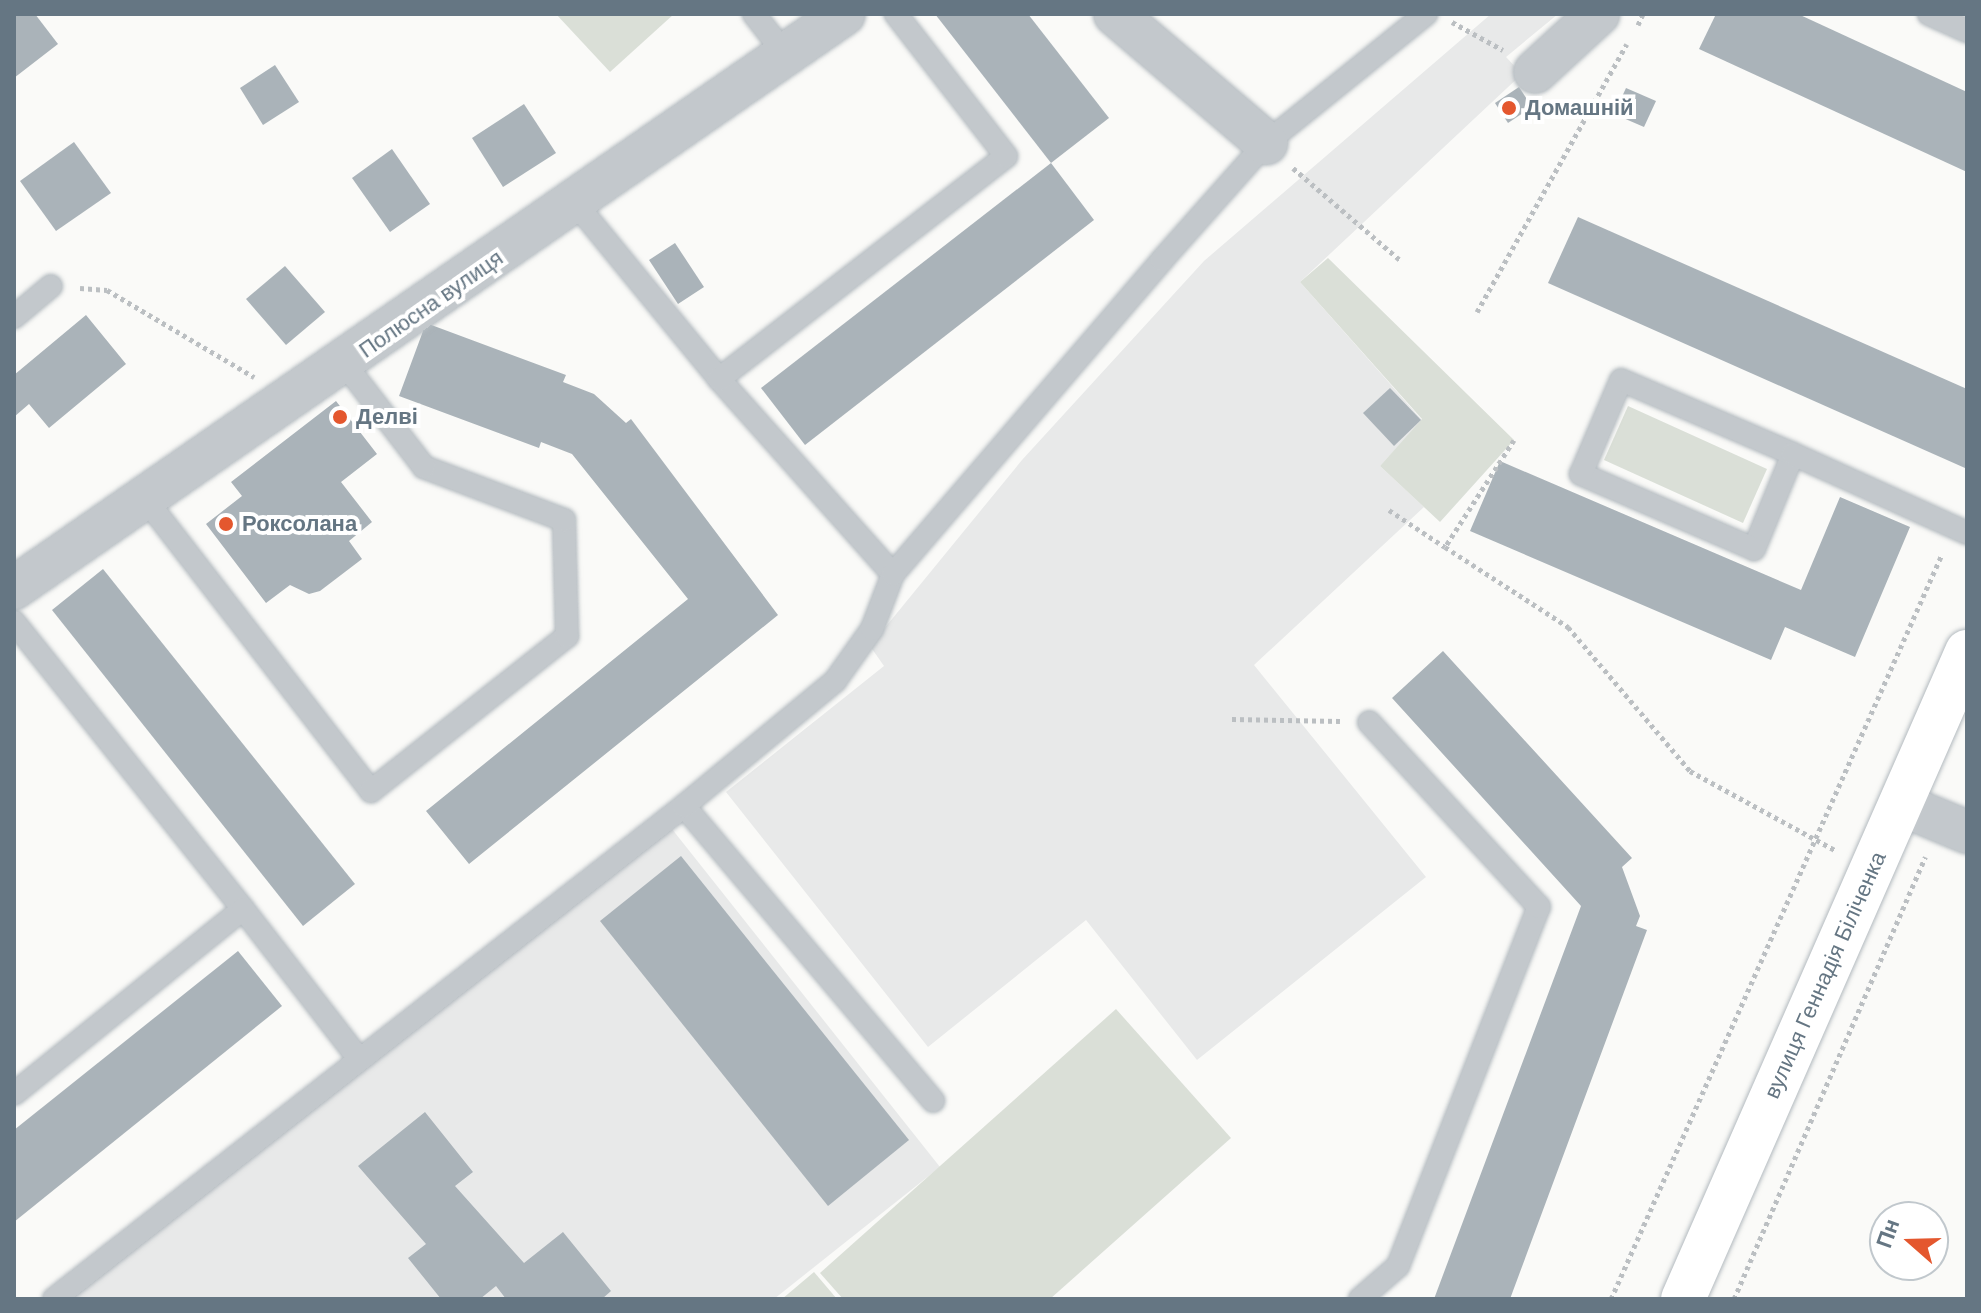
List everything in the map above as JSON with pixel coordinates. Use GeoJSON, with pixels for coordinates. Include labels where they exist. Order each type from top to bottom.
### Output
{"type":"FeatureCollection","features":[{"type":"Feature","properties":{"kind":"main road","name":"вулиця Геннадія Біліченка"},"geometry":{"type":"LineString","coordinates":[[1683,1299],[1967,652]]}},
{"type":"Feature","properties":{"kind":"street","name":"Полюсна вулиця"},"geometry":{"type":"LineString","coordinates":[[14,588],[143,496],[576,204],[844,14]]}},
{"type":"Feature","properties":{"kind":"street"},"geometry":{"type":"LineString","coordinates":[[1135,21],[1266,143]]}},
{"type":"Feature","properties":{"kind":"street"},"geometry":{"type":"LineString","coordinates":[[1535,72],[1621,28]]}},
{"type":"Feature","properties":{"kind":"street"},"geometry":{"type":"LineString","coordinates":[[1900,804],[1954,827]]}},
{"type":"Feature","properties":{"kind":"lane"},"geometry":{"type":"LineString","coordinates":[[754,14],[786,55]]}},
{"type":"Feature","properties":{"kind":"lane"},"geometry":{"type":"LineString","coordinates":[[719,379],[1006,156],[896,14]]}},
{"type":"Feature","properties":{"kind":"lane"},"geometry":{"type":"LineString","coordinates":[[54,1299],[684,806],[835,681],[872,629],[893,574],[1266,143],[1426,14]]}},
{"type":"Feature","properties":{"kind":"lane"},"geometry":{"type":"LineString","coordinates":[[1929,14],[1967,31]]}},
{"type":"Feature","properties":{"kind":"lane"},"geometry":{"type":"LineString","coordinates":[[576,204],[719,379],[893,574]]}},
{"type":"Feature","properties":{"kind":"lane"},"geometry":{"type":"LineString","coordinates":[[14,317],[51,286]]}},
{"type":"Feature","properties":{"kind":"lane"},"geometry":{"type":"LineString","coordinates":[[143,496],[371,791],[567,636],[564,520],[424,467],[344,363]]}},
{"type":"Feature","properties":{"kind":"lane"},"geometry":{"type":"LineString","coordinates":[[1793,454],[1754,549],[1581,474],[1621,380],[1793,454],[1960,530]]}},
{"type":"Feature","properties":{"kind":"lane"},"geometry":{"type":"LineString","coordinates":[[14,622],[359,1059]]}},
{"type":"Feature","properties":{"kind":"lane"},"geometry":{"type":"LineString","coordinates":[[1360,1299],[1398,1266],[1539,907],[1369,722]]}},
{"type":"Feature","properties":{"kind":"lane"},"geometry":{"type":"LineString","coordinates":[[684,806],[933,1101]]}},
{"type":"Feature","properties":{"kind":"lane"},"geometry":{"type":"LineString","coordinates":[[14,1094],[243,909]]}},
{"type":"Feature","properties":{"kind":"path"},"geometry":{"type":"LineString","coordinates":[[1437,14],[1535,72]]}},
{"type":"Feature","properties":{"kind":"path"},"geometry":{"type":"LineString","coordinates":[[1477,312],[1621,28],[1643,14]]}},
{"type":"Feature","properties":{"kind":"path"},"geometry":{"type":"LineString","coordinates":[[1266,143],[1400,260]]}},
{"type":"Feature","properties":{"kind":"path"},"geometry":{"type":"LineString","coordinates":[[51,286],[107,290],[288,398]]}},
{"type":"Feature","properties":{"kind":"path"},"geometry":{"type":"LineString","coordinates":[[1445,547],[1514,440]]}},
{"type":"Feature","properties":{"kind":"path"},"geometry":{"type":"LineString","coordinates":[[1389,510],[1568,627],[1690,771],[1814,841],[1872,867]]}},
{"type":"Feature","properties":{"kind":"path"},"geometry":{"type":"LineString","coordinates":[[1611,1299],[1814,841],[1960,530]]}},
{"type":"Feature","properties":{"kind":"path"},"geometry":{"type":"LineString","coordinates":[[1232,719],[1369,722]]}},
{"type":"Feature","properties":{"kind":"path"},"geometry":{"type":"LineString","coordinates":[[1734,1299],[1954,827]]}},
{"type":"Feature","properties":{"kind":"shaded area"},"geometry":{"type":"Polygon","coordinates":[[[556,14],[674,14],[610,72],[556,14]]]}},
{"type":"Feature","properties":{"kind":"shaded area"},"geometry":{"type":"Polygon","coordinates":[[[1491,14],[1558,14],[1506,57],[1522,74],[1300,282],[1422,420],[1380,466],[1424,507],[1254,665],[1426,877],[1197,1060],[1086,920],[928,1047],[726,792],[884,666],[870,646],[1022,460],[1204,261],[1491,14]]]}},
{"type":"Feature","properties":{"kind":"shaded area"},"geometry":{"type":"Polygon","coordinates":[[[1328,258],[1514,440],[1440,522],[1380,466],[1422,419],[1300,282],[1328,258]]]}},
{"type":"Feature","properties":{"kind":"shaded area"},"geometry":{"type":"Polygon","coordinates":[[[1628,406],[1767,469],[1743,523],[1604,460],[1628,406]]]}},
{"type":"Feature","properties":{"kind":"shaded area"},"geometry":{"type":"Polygon","coordinates":[[[668,824],[940,1167],[774,1299],[71,1299],[668,824]]]}},
{"type":"Feature","properties":{"kind":"shaded area"},"geometry":{"type":"Polygon","coordinates":[[[1116,1009],[1231,1138],[1050,1299],[843,1299],[820,1273],[1116,1009]]]}},
{"type":"Feature","properties":{"kind":"shaded area"},"geometry":{"type":"Polygon","coordinates":[[[814,1272],[837,1299],[782,1299],[814,1272]]]}},
{"type":"Feature","properties":{"kind":"building"},"geometry":{"type":"Polygon","coordinates":[[[14,14],[35,14],[58,44],[14,78],[14,14]]]}},
{"type":"Feature","properties":{"kind":"building"},"geometry":{"type":"Polygon","coordinates":[[[935,14],[1028,14],[1109,118],[1051,163],[935,14]]]}},
{"type":"Feature","properties":{"kind":"building"},"geometry":{"type":"Polygon","coordinates":[[[1716,14],[1798,14],[1967,92],[1967,172],[1699,49],[1716,14]]]}},
{"type":"Feature","properties":{"kind":"building"},"geometry":{"type":"Polygon","coordinates":[[[275,65],[299,102],[263,125],[240,88],[275,65]]]}},
{"type":"Feature","properties":{"kind":"building"},"geometry":{"type":"Polygon","coordinates":[[[1519,87],[1532,107],[1508,123],[1495,103],[1519,87]]]}},
{"type":"Feature","properties":{"kind":"building"},"geometry":{"type":"Polygon","coordinates":[[[1626,88],[1656,101],[1644,127],[1614,114],[1626,88]]]}},
{"type":"Feature","properties":{"kind":"building"},"geometry":{"type":"Polygon","coordinates":[[[524,104],[556,153],[503,187],[472,138],[524,104]]]}},
{"type":"Feature","properties":{"kind":"building"},"geometry":{"type":"Polygon","coordinates":[[[74,142],[111,193],[56,231],[20,181],[74,142]]]}},
{"type":"Feature","properties":{"kind":"building"},"geometry":{"type":"Polygon","coordinates":[[[392,149],[430,204],[390,232],[352,178],[392,149]]]}},
{"type":"Feature","properties":{"kind":"building"},"geometry":{"type":"Polygon","coordinates":[[[1051,163],[1094,220],[805,445],[761,388],[1051,163]]]}},
{"type":"Feature","properties":{"kind":"building"},"geometry":{"type":"Polygon","coordinates":[[[1578,217],[1967,389],[1965,468],[1548,283],[1578,217]]]}},
{"type":"Feature","properties":{"kind":"building"},"geometry":{"type":"Polygon","coordinates":[[[675,243],[704,287],[678,304],[649,260],[675,243]]]}},
{"type":"Feature","properties":{"kind":"building"},"geometry":{"type":"Polygon","coordinates":[[[285,266],[325,312],[286,345],[246,299],[285,266]]]}},
{"type":"Feature","properties":{"kind":"building"},"geometry":{"type":"Polygon","coordinates":[[[86,315],[126,364],[49,428],[29,404],[14,417],[14,375],[86,315]]]}},
{"type":"Feature","properties":{"kind":"building"},"geometry":{"type":"Polygon","coordinates":[[[426,323],[566,375],[563,382],[594,394],[626,423],[631,419],[778,615],[469,864],[426,811],[688,599],[572,454],[541,442],[539,448],[399,396],[426,323]]]}},
{"type":"Feature","properties":{"kind":"building"},"geometry":{"type":"Polygon","coordinates":[[[1390,388],[1421,420],[1394,446],[1363,413],[1390,388]]]}},
{"type":"Feature","properties":{"kind":"building"},"geometry":{"type":"Polygon","coordinates":[[[336,401],[377,454],[341,482],[372,522],[349,541],[362,559],[320,591],[309,594],[290,585],[266,603],[206,524],[242,496],[231,482],[336,401]]]}},
{"type":"Feature","properties":{"kind":"building"},"geometry":{"type":"Polygon","coordinates":[[[1500,461],[1801,590],[1840,497],[1910,527],[1855,657],[1785,627],[1771,660],[1470,531],[1500,461]]]}},
{"type":"Feature","properties":{"kind":"building"},"geometry":{"type":"Polygon","coordinates":[[[103,569],[355,884],[303,926],[52,610],[103,569]]]}},
{"type":"Feature","properties":{"kind":"building"},"geometry":{"type":"Polygon","coordinates":[[[1443,651],[1632,858],[1622,867],[1640,916],[1636,926],[1647,930],[1510,1299],[1434,1299],[1581,906],[1392,698],[1443,651]]]}},
{"type":"Feature","properties":{"kind":"building"},"geometry":{"type":"Polygon","coordinates":[[[681,856],[909,1140],[828,1206],[600,921],[681,856]]]}},
{"type":"Feature","properties":{"kind":"building"},"geometry":{"type":"Polygon","coordinates":[[[238,951],[282,1006],[14,1222],[14,1130],[238,951]]]}},
{"type":"Feature","properties":{"kind":"building"},"geometry":{"type":"Polygon","coordinates":[[[425,1112],[473,1172],[455,1186],[524,1263],[563,1232],[611,1291],[602,1299],[506,1299],[496,1286],[480,1299],[441,1299],[408,1258],[426,1244],[358,1166],[425,1112]]]}},
{"type":"Feature","properties":{"kind":"place","name":"Домашній"},"geometry":{"type":"Point","coordinates":[1509,108]}},
{"type":"Feature","properties":{"kind":"place","name":"Делві"},"geometry":{"type":"Point","coordinates":[340,417]}},
{"type":"Feature","properties":{"kind":"place","name":"Роксолана"},"geometry":{"type":"Point","coordinates":[226,524]}}]}
